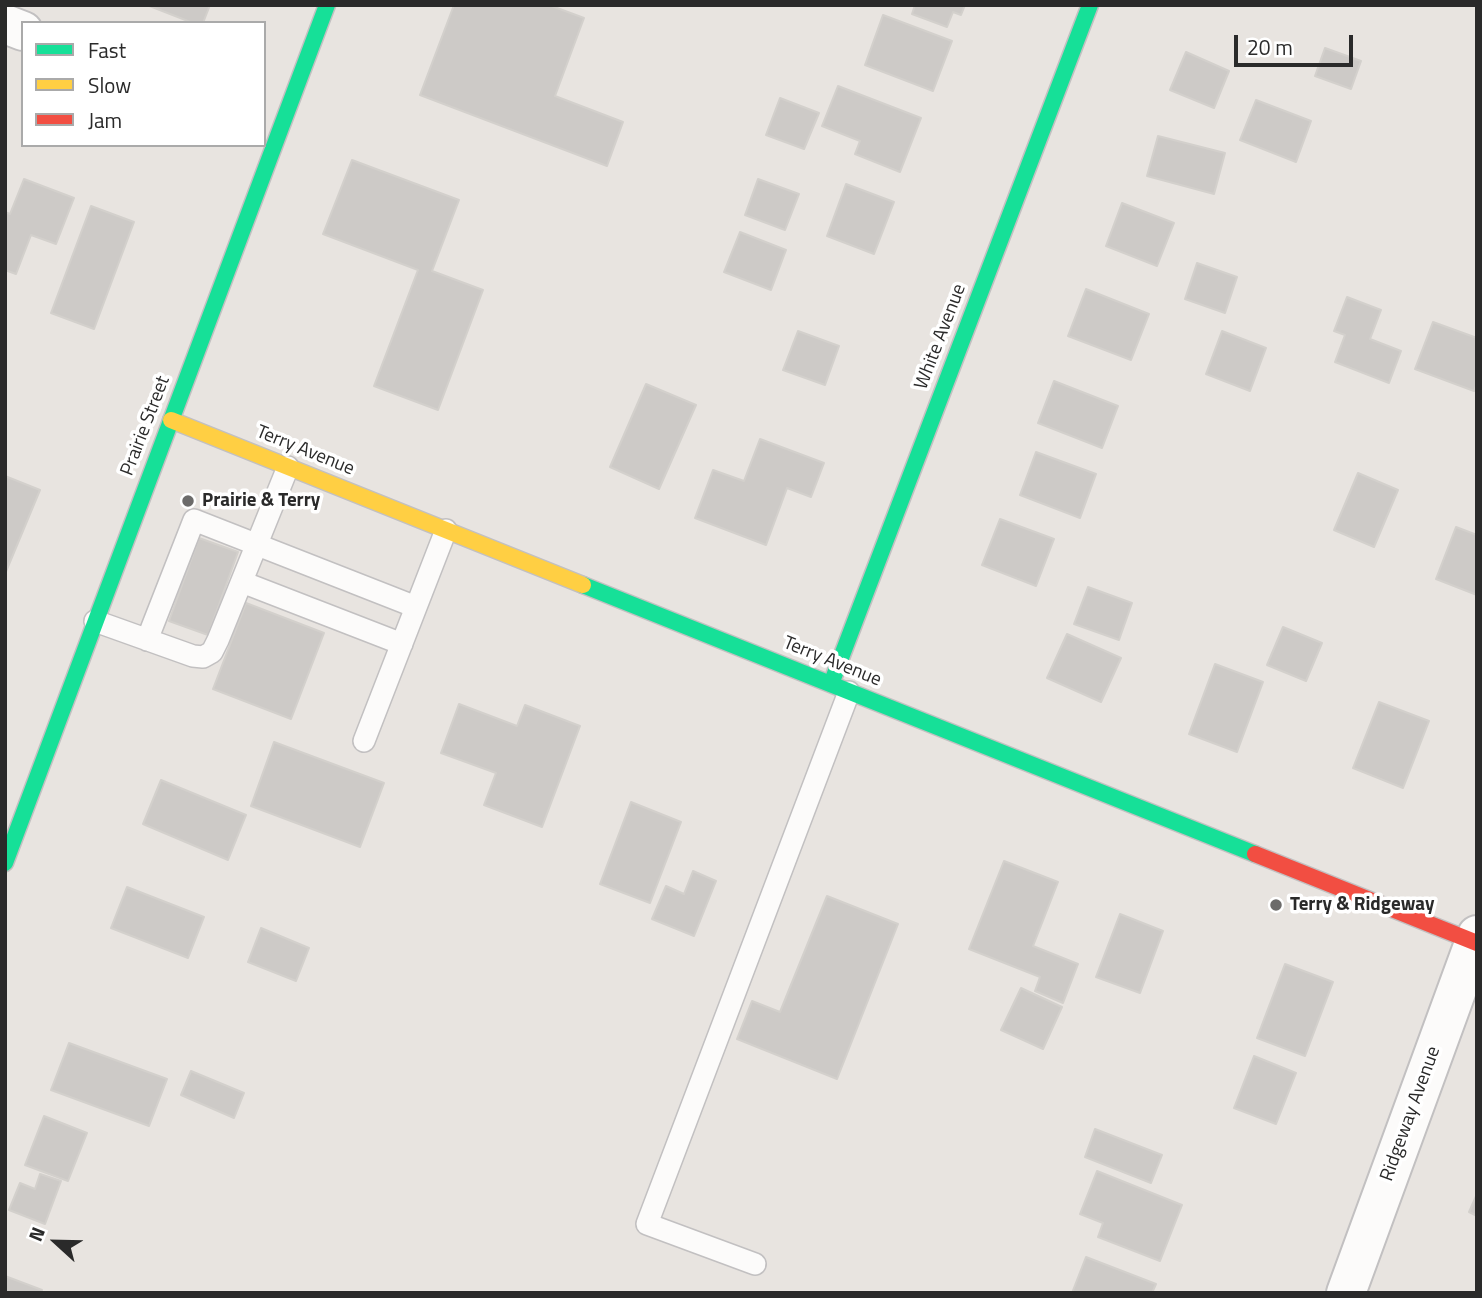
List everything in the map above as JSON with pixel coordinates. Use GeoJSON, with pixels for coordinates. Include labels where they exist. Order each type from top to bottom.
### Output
{"type":"FeatureCollection","features":[{"type":"Feature","properties":{"kind":"street","name":"Prairie Street"},"geometry":{"type":"LineString","coordinates":[[266,146],[327,5]]}},
{"type":"Feature","properties":{"kind":"street","name":"White Avenue"},"geometry":{"type":"LineString","coordinates":[[840,688],[1090,5]]}},
{"type":"Feature","properties":{"kind":"street","name":"Prairie Street"},"geometry":{"type":"LineString","coordinates":[[5,863],[16,798],[95,621],[171,420],[266,147]]}},
{"type":"Feature","properties":{"kind":"street","name":"Terry Avenue"},"geometry":{"type":"LineString","coordinates":[[171,420],[1476,940]]}},
{"type":"Feature","properties":{"kind":"street","name":"Ridgeway Avenue"},"geometry":{"type":"LineString","coordinates":[[1346,1293],[1476,940]]}},
{"type":"Feature","properties":{"kind":"lane"},"geometry":{"type":"LineString","coordinates":[[95,621],[193,656],[203,657],[212,652],[288,467]]}},
{"type":"Feature","properties":{"kind":"lane"},"geometry":{"type":"LineString","coordinates":[[147,640],[194,520],[416,607]]}},
{"type":"Feature","properties":{"kind":"lane"},"geometry":{"type":"LineString","coordinates":[[364,741],[446,530]]}},
{"type":"Feature","properties":{"kind":"lane"},"geometry":{"type":"LineString","coordinates":[[242,582],[402,644]]}},
{"type":"Feature","properties":{"kind":"lane"},"geometry":{"type":"LineString","coordinates":[[755,1264],[647,1224],[840,688]]}},
{"type":"Feature","properties":{"kind":"building"},"geometry":{"type":"Polygon","coordinates":[[[147,5],[210,5],[204,21],[188,21],[147,5]]]}},
{"type":"Feature","properties":{"kind":"building"},"geometry":{"type":"Polygon","coordinates":[[[454,5],[549,5],[584,18],[555,96],[623,122],[607,166],[420,95],[454,5]]]}},
{"type":"Feature","properties":{"kind":"building"},"geometry":{"type":"Polygon","coordinates":[[[915,5],[965,5],[961,15],[953,12],[947,27],[912,14],[915,5]]]}},
{"type":"Feature","properties":{"kind":"building"},"geometry":{"type":"Polygon","coordinates":[[[883,15],[952,41],[933,91],[865,65],[883,15]]]}},
{"type":"Feature","properties":{"kind":"building"},"geometry":{"type":"Polygon","coordinates":[[[1325,48],[1361,61],[1351,89],[1315,76],[1325,48]]]}},
{"type":"Feature","properties":{"kind":"building"},"geometry":{"type":"Polygon","coordinates":[[[1186,52],[1229,71],[1214,108],[1170,90],[1186,52]]]}},
{"type":"Feature","properties":{"kind":"building"},"geometry":{"type":"Polygon","coordinates":[[[838,86],[921,118],[900,172],[855,154],[860,141],[822,126],[838,86]]]}},
{"type":"Feature","properties":{"kind":"building"},"geometry":{"type":"Polygon","coordinates":[[[780,98],[819,113],[804,149],[766,135],[780,98]]]}},
{"type":"Feature","properties":{"kind":"building"},"geometry":{"type":"Polygon","coordinates":[[[1256,100],[1311,121],[1296,162],[1240,140],[1256,100]]]}},
{"type":"Feature","properties":{"kind":"building"},"geometry":{"type":"Polygon","coordinates":[[[1158,136],[1225,153],[1214,194],[1147,176],[1158,136]]]}},
{"type":"Feature","properties":{"kind":"building"},"geometry":{"type":"Polygon","coordinates":[[[352,160],[459,200],[432,271],[483,290],[438,410],[374,386],[418,270],[323,234],[352,160]]]}},
{"type":"Feature","properties":{"kind":"building"},"geometry":{"type":"Polygon","coordinates":[[[24,179],[74,198],[56,244],[31,235],[16,274],[5,270],[5,212],[10,214],[24,179]]]}},
{"type":"Feature","properties":{"kind":"building"},"geometry":{"type":"Polygon","coordinates":[[[758,179],[799,194],[785,230],[745,215],[758,179]]]}},
{"type":"Feature","properties":{"kind":"building"},"geometry":{"type":"Polygon","coordinates":[[[846,184],[894,202],[874,254],[827,236],[846,184]]]}},
{"type":"Feature","properties":{"kind":"building"},"geometry":{"type":"Polygon","coordinates":[[[1122,203],[1174,223],[1157,266],[1106,246],[1122,203]]]}},
{"type":"Feature","properties":{"kind":"building"},"geometry":{"type":"Polygon","coordinates":[[[91,206],[134,222],[94,329],[51,313],[91,206]]]}},
{"type":"Feature","properties":{"kind":"building"},"geometry":{"type":"Polygon","coordinates":[[[740,232],[786,250],[771,290],[724,272],[740,232]]]}},
{"type":"Feature","properties":{"kind":"building"},"geometry":{"type":"Polygon","coordinates":[[[1197,263],[1237,277],[1225,313],[1185,299],[1197,263]]]}},
{"type":"Feature","properties":{"kind":"building"},"geometry":{"type":"Polygon","coordinates":[[[1086,289],[1149,314],[1131,360],[1068,336],[1086,289]]]}},
{"type":"Feature","properties":{"kind":"building"},"geometry":{"type":"Polygon","coordinates":[[[1347,297],[1381,310],[1370,339],[1401,351],[1389,383],[1335,362],[1345,335],[1334,331],[1347,297]]]}},
{"type":"Feature","properties":{"kind":"building"},"geometry":{"type":"Polygon","coordinates":[[[1433,322],[1477,338],[1477,384],[1474,391],[1415,369],[1433,322]]]}},
{"type":"Feature","properties":{"kind":"building"},"geometry":{"type":"Polygon","coordinates":[[[798,331],[839,346],[825,385],[783,370],[798,331]]]}},
{"type":"Feature","properties":{"kind":"building"},"geometry":{"type":"Polygon","coordinates":[[[1222,331],[1266,348],[1250,391],[1206,374],[1222,331]]]}},
{"type":"Feature","properties":{"kind":"building"},"geometry":{"type":"Polygon","coordinates":[[[1054,381],[1118,406],[1102,448],[1038,423],[1054,381]]]}},
{"type":"Feature","properties":{"kind":"building"},"geometry":{"type":"Polygon","coordinates":[[[646,384],[696,405],[659,489],[610,467],[646,384]]]}},
{"type":"Feature","properties":{"kind":"building"},"geometry":{"type":"Polygon","coordinates":[[[760,439],[824,463],[811,497],[787,488],[766,545],[695,518],[713,470],[744,481],[760,439]]]}},
{"type":"Feature","properties":{"kind":"building"},"geometry":{"type":"Polygon","coordinates":[[[1036,452],[1096,474],[1080,518],[1020,495],[1036,452]]]}},
{"type":"Feature","properties":{"kind":"building"},"geometry":{"type":"Polygon","coordinates":[[[1358,473],[1398,490],[1374,547],[1334,530],[1358,473]]]}},
{"type":"Feature","properties":{"kind":"building"},"geometry":{"type":"Polygon","coordinates":[[[5,476],[40,490],[5,574],[5,476]]]}},
{"type":"Feature","properties":{"kind":"building"},"geometry":{"type":"Polygon","coordinates":[[[1000,519],[1054,539],[1036,586],[982,565],[1000,519]]]}},
{"type":"Feature","properties":{"kind":"building"},"geometry":{"type":"Polygon","coordinates":[[[1456,527],[1477,535],[1477,595],[1436,579],[1456,527]]]}},
{"type":"Feature","properties":{"kind":"building"},"geometry":{"type":"Polygon","coordinates":[[[199,538],[238,552],[208,635],[169,621],[199,538]]]}},
{"type":"Feature","properties":{"kind":"building"},"geometry":{"type":"Polygon","coordinates":[[[1088,587],[1132,603],[1119,640],[1074,624],[1088,587]]]}},
{"type":"Feature","properties":{"kind":"building"},"geometry":{"type":"Polygon","coordinates":[[[246,603],[324,633],[291,719],[213,689],[246,603]]]}},
{"type":"Feature","properties":{"kind":"building"},"geometry":{"type":"Polygon","coordinates":[[[1283,627],[1322,643],[1306,681],[1267,665],[1283,627]]]}},
{"type":"Feature","properties":{"kind":"building"},"geometry":{"type":"Polygon","coordinates":[[[1067,634],[1121,658],[1101,702],[1047,678],[1067,634]]]}},
{"type":"Feature","properties":{"kind":"building"},"geometry":{"type":"Polygon","coordinates":[[[1215,664],[1263,682],[1237,752],[1189,734],[1215,664]]]}},
{"type":"Feature","properties":{"kind":"building"},"geometry":{"type":"Polygon","coordinates":[[[1379,702],[1429,721],[1403,788],[1353,768],[1379,702]]]}},
{"type":"Feature","properties":{"kind":"building"},"geometry":{"type":"Polygon","coordinates":[[[459,704],[517,726],[525,705],[580,726],[542,827],[484,805],[496,773],[441,753],[459,704]]]}},
{"type":"Feature","properties":{"kind":"building"},"geometry":{"type":"Polygon","coordinates":[[[274,742],[384,783],[360,847],[251,806],[274,742]]]}},
{"type":"Feature","properties":{"kind":"building"},"geometry":{"type":"Polygon","coordinates":[[[161,780],[246,815],[228,860],[143,824],[161,780]]]}},
{"type":"Feature","properties":{"kind":"building"},"geometry":{"type":"Polygon","coordinates":[[[631,802],[681,822],[650,903],[600,884],[631,802]]]}},
{"type":"Feature","properties":{"kind":"building"},"geometry":{"type":"Polygon","coordinates":[[[1004,861],[1058,882],[1033,946],[1078,964],[1063,1003],[1035,991],[1040,977],[969,949],[1004,861]]]}},
{"type":"Feature","properties":{"kind":"building"},"geometry":{"type":"Polygon","coordinates":[[[693,871],[716,881],[694,936],[652,919],[666,886],[684,894],[693,871]]]}},
{"type":"Feature","properties":{"kind":"building"},"geometry":{"type":"Polygon","coordinates":[[[127,887],[204,917],[188,958],[111,928],[127,887]]]}},
{"type":"Feature","properties":{"kind":"building"},"geometry":{"type":"Polygon","coordinates":[[[827,896],[898,924],[837,1079],[737,1039],[752,1001],[780,1012],[827,896]]]}},
{"type":"Feature","properties":{"kind":"building"},"geometry":{"type":"Polygon","coordinates":[[[1120,914],[1163,931],[1140,993],[1096,977],[1120,914]]]}},
{"type":"Feature","properties":{"kind":"building"},"geometry":{"type":"Polygon","coordinates":[[[261,928],[309,948],[296,981],[248,962],[261,928]]]}},
{"type":"Feature","properties":{"kind":"building"},"geometry":{"type":"Polygon","coordinates":[[[1285,964],[1333,982],[1305,1056],[1257,1038],[1285,964]]]}},
{"type":"Feature","properties":{"kind":"building"},"geometry":{"type":"Polygon","coordinates":[[[1021,988],[1062,1007],[1043,1049],[1001,1030],[1021,988]]]}},
{"type":"Feature","properties":{"kind":"building"},"geometry":{"type":"Polygon","coordinates":[[[69,1043],[167,1079],[149,1126],[51,1090],[69,1043]]]}},
{"type":"Feature","properties":{"kind":"building"},"geometry":{"type":"Polygon","coordinates":[[[1254,1056],[1296,1073],[1276,1124],[1234,1108],[1254,1056]]]}},
{"type":"Feature","properties":{"kind":"building"},"geometry":{"type":"Polygon","coordinates":[[[191,1071],[244,1093],[234,1118],[181,1095],[191,1071]]]}},
{"type":"Feature","properties":{"kind":"building"},"geometry":{"type":"Polygon","coordinates":[[[44,1116],[87,1133],[68,1181],[25,1165],[44,1116]]]}},
{"type":"Feature","properties":{"kind":"building"},"geometry":{"type":"Polygon","coordinates":[[[1095,1129],[1162,1155],[1151,1183],[1085,1157],[1095,1129]]]}},
{"type":"Feature","properties":{"kind":"building"},"geometry":{"type":"Polygon","coordinates":[[[1097,1171],[1182,1205],[1160,1261],[1098,1237],[1103,1223],[1080,1214],[1097,1171]]]}},
{"type":"Feature","properties":{"kind":"building"},"geometry":{"type":"Polygon","coordinates":[[[40,1174],[61,1181],[45,1224],[9,1210],[20,1183],[35,1189],[40,1174]]]}},
{"type":"Feature","properties":{"kind":"building"},"geometry":{"type":"Polygon","coordinates":[[[1477,1194],[1477,1216],[1469,1212],[1477,1194]]]}},
{"type":"Feature","properties":{"kind":"building"},"geometry":{"type":"Polygon","coordinates":[[[1086,1257],[1156,1284],[1152,1293],[1072,1293],[1086,1257]]]}},
{"type":"Feature","properties":{"kind":"building"},"geometry":{"type":"Polygon","coordinates":[[[5,1276],[42,1290],[41,1293],[5,1293],[5,1276]]]}},
{"type":"Feature","properties":{"kind":"traffic: fast"},"geometry":{"type":"LineString","coordinates":[[5,863],[327,5]]}},
{"type":"Feature","properties":{"kind":"traffic: fast"},"geometry":{"type":"LineString","coordinates":[[831,684],[1090,5]]}},
{"type":"Feature","properties":{"kind":"traffic: fast"},"geometry":{"type":"LineString","coordinates":[[583,585],[1255,854]]}},
{"type":"Feature","properties":{"kind":"traffic: slow"},"geometry":{"type":"LineString","coordinates":[[171,420],[583,585]]}},
{"type":"Feature","properties":{"kind":"traffic: jam"},"geometry":{"type":"LineString","coordinates":[[1255,854],[1477,943]]}},
{"type":"Feature","properties":{"kind":"place","name":"Prairie & Terry"},"geometry":{"type":"Point","coordinates":[188,501]}},
{"type":"Feature","properties":{"kind":"place","name":"Terry & Ridgeway"},"geometry":{"type":"Point","coordinates":[1276,905]}}]}
